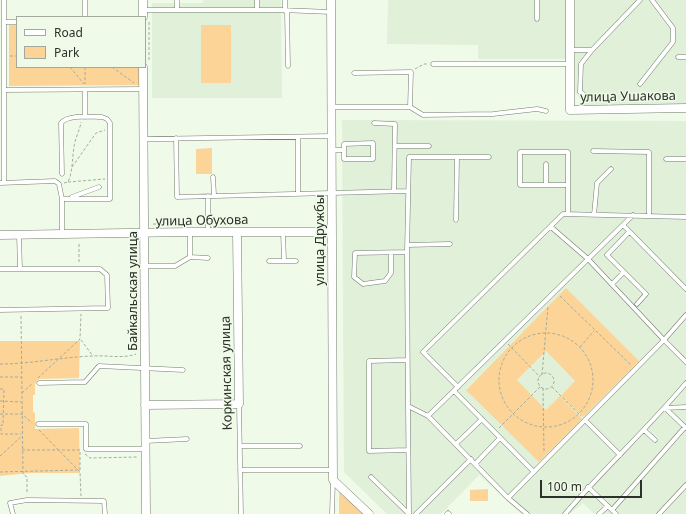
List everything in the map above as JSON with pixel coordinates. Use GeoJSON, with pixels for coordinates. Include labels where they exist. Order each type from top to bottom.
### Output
{"type":"FeatureCollection","features":[{"type":"Feature","properties":{"kind":"street"},"geometry":{"type":"LineString","coordinates":[[143,0],[143,14]]}},
{"type":"Feature","properties":{"kind":"street","name":"улица Дружбы"},"geometry":{"type":"LineString","coordinates":[[331,0],[333,480]]}},
{"type":"Feature","properties":{"kind":"street"},"geometry":{"type":"LineString","coordinates":[[570,0],[570,64]]}},
{"type":"Feature","properties":{"kind":"street","name":"улица Ушакова"},"geometry":{"type":"LineString","coordinates":[[570,64],[570,110],[686,108]]}},
{"type":"Feature","properties":{"kind":"street","name":"Байкальская улица"},"geometry":{"type":"LineString","coordinates":[[143,68],[140,89],[144,139],[146,514]]}},
{"type":"Feature","properties":{"kind":"street","name":"улица Обухова"},"geometry":{"type":"LineString","coordinates":[[0,235],[144,234],[190,232],[332,232]]}},
{"type":"Feature","properties":{"kind":"street","name":"Коркинская улица"},"geometry":{"type":"LineString","coordinates":[[238,232],[239,404]]}},
{"type":"Feature","properties":{"kind":"street"},"geometry":{"type":"LineString","coordinates":[[145,405],[239,404]]}},
{"type":"Feature","properties":{"kind":"street"},"geometry":{"type":"LineString","coordinates":[[333,480],[369,514]]}},
{"type":"Feature","properties":{"kind":"lane"},"geometry":{"type":"LineString","coordinates":[[4,0],[2,57],[5,90],[2,183],[55,182],[59,184],[62,198],[62,234]]}},
{"type":"Feature","properties":{"kind":"lane"},"geometry":{"type":"LineString","coordinates":[[85,0],[85,16]]}},
{"type":"Feature","properties":{"kind":"lane"},"geometry":{"type":"LineString","coordinates":[[177,0],[177,10]]}},
{"type":"Feature","properties":{"kind":"lane"},"geometry":{"type":"LineString","coordinates":[[257,0],[257,10]]}},
{"type":"Feature","properties":{"kind":"lane"},"geometry":{"type":"LineString","coordinates":[[285,0],[288,66]]}},
{"type":"Feature","properties":{"kind":"lane"},"geometry":{"type":"LineString","coordinates":[[537,0],[537,20]]}},
{"type":"Feature","properties":{"kind":"lane"},"geometry":{"type":"LineString","coordinates":[[589,98],[580,92],[581,64],[592,50],[640,0]]}},
{"type":"Feature","properties":{"kind":"lane"},"geometry":{"type":"LineString","coordinates":[[640,84],[673,42],[673,28],[652,0]]}},
{"type":"Feature","properties":{"kind":"lane"},"geometry":{"type":"LineString","coordinates":[[143,14],[177,10],[331,12]]}},
{"type":"Feature","properties":{"kind":"lane"},"geometry":{"type":"LineString","coordinates":[[4,22],[16,22]]}},
{"type":"Feature","properties":{"kind":"lane"},"geometry":{"type":"LineString","coordinates":[[570,50],[592,50]]}},
{"type":"Feature","properties":{"kind":"lane"},"geometry":{"type":"LineString","coordinates":[[678,57],[686,57]]}},
{"type":"Feature","properties":{"kind":"lane"},"geometry":{"type":"LineString","coordinates":[[433,64],[570,64]]}},
{"type":"Feature","properties":{"kind":"lane"},"geometry":{"type":"LineString","coordinates":[[354,72],[410,72],[410,107]]}},
{"type":"Feature","properties":{"kind":"lane"},"geometry":{"type":"LineString","coordinates":[[5,90],[140,89]]}},
{"type":"Feature","properties":{"kind":"lane"},"geometry":{"type":"LineString","coordinates":[[83,117],[85,90]]}},
{"type":"Feature","properties":{"kind":"lane"},"geometry":{"type":"LineString","coordinates":[[332,107],[410,107],[423,115],[494,114],[537,109],[546,111]]}},
{"type":"Feature","properties":{"kind":"lane"},"geometry":{"type":"LineString","coordinates":[[62,174],[61,123],[64,119],[71,117],[102,117],[107,119],[110,123],[110,198],[62,198]]}},
{"type":"Feature","properties":{"kind":"lane"},"geometry":{"type":"LineString","coordinates":[[374,123],[396,124],[394,191]]}},
{"type":"Feature","properties":{"kind":"lane"},"geometry":{"type":"LineString","coordinates":[[144,139],[332,136]]}},
{"type":"Feature","properties":{"kind":"lane"},"geometry":{"type":"LineString","coordinates":[[298,137],[298,193]]}},
{"type":"Feature","properties":{"kind":"lane"},"geometry":{"type":"LineString","coordinates":[[176,138],[177,197],[408,191]]}},
{"type":"Feature","properties":{"kind":"lane"},"geometry":{"type":"LineString","coordinates":[[373,143],[373,159],[344,159],[344,150],[344,144],[373,143]]}},
{"type":"Feature","properties":{"kind":"lane"},"geometry":{"type":"LineString","coordinates":[[395,146],[430,146]]}},
{"type":"Feature","properties":{"kind":"lane"},"geometry":{"type":"LineString","coordinates":[[332,150],[344,150]]}},
{"type":"Feature","properties":{"kind":"lane"},"geometry":{"type":"LineString","coordinates":[[593,151],[649,152],[648,216]]}},
{"type":"Feature","properties":{"kind":"lane"},"geometry":{"type":"LineString","coordinates":[[568,185],[520,185],[520,152],[568,152],[568,185],[568,214]]}},
{"type":"Feature","properties":{"kind":"lane"},"geometry":{"type":"LineString","coordinates":[[409,514],[407,245],[409,157],[489,157]]}},
{"type":"Feature","properties":{"kind":"lane"},"geometry":{"type":"LineString","coordinates":[[456,220],[457,157]]}},
{"type":"Feature","properties":{"kind":"lane"},"geometry":{"type":"LineString","coordinates":[[666,159],[686,159]]}},
{"type":"Feature","properties":{"kind":"lane"},"geometry":{"type":"LineString","coordinates":[[546,164],[546,185]]}},
{"type":"Feature","properties":{"kind":"lane"},"geometry":{"type":"LineString","coordinates":[[594,215],[597,183],[611,169]]}},
{"type":"Feature","properties":{"kind":"lane"},"geometry":{"type":"LineString","coordinates":[[213,177],[214,195]]}},
{"type":"Feature","properties":{"kind":"lane"},"geometry":{"type":"LineString","coordinates":[[68,198],[99,188]]}},
{"type":"Feature","properties":{"kind":"lane"},"geometry":{"type":"LineString","coordinates":[[208,196],[208,232]]}},
{"type":"Feature","properties":{"kind":"lane"},"geometry":{"type":"LineString","coordinates":[[458,387],[423,352],[563,214],[686,217]]}},
{"type":"Feature","properties":{"kind":"lane"},"geometry":{"type":"LineString","coordinates":[[428,416],[633,215]]}},
{"type":"Feature","properties":{"kind":"lane"},"geometry":{"type":"LineString","coordinates":[[623,225],[686,289]]}},
{"type":"Feature","properties":{"kind":"lane"},"geometry":{"type":"LineString","coordinates":[[550,227],[588,259],[686,362]]}},
{"type":"Feature","properties":{"kind":"lane"},"geometry":{"type":"LineString","coordinates":[[190,232],[190,257]]}},
{"type":"Feature","properties":{"kind":"lane"},"geometry":{"type":"LineString","coordinates":[[283,232],[284,261]]}},
{"type":"Feature","properties":{"kind":"lane"},"geometry":{"type":"LineString","coordinates":[[629,232],[607,255],[646,294],[636,304]]}},
{"type":"Feature","properties":{"kind":"lane"},"geometry":{"type":"LineString","coordinates":[[19,235],[20,269]]}},
{"type":"Feature","properties":{"kind":"lane"},"geometry":{"type":"LineString","coordinates":[[407,245],[450,244]]}},
{"type":"Feature","properties":{"kind":"lane"},"geometry":{"type":"LineString","coordinates":[[391,252],[391,273],[385,281],[363,284],[354,277],[355,253],[391,252],[407,252]]}},
{"type":"Feature","properties":{"kind":"lane"},"geometry":{"type":"LineString","coordinates":[[145,266],[175,266],[190,257],[208,258]]}},
{"type":"Feature","properties":{"kind":"lane"},"geometry":{"type":"LineString","coordinates":[[269,261],[296,261]]}},
{"type":"Feature","properties":{"kind":"lane"},"geometry":{"type":"LineString","coordinates":[[0,269],[100,269],[107,275],[108,308],[0,310]]}},
{"type":"Feature","properties":{"kind":"lane"},"geometry":{"type":"LineString","coordinates":[[612,284],[624,272]]}},
{"type":"Feature","properties":{"kind":"lane"},"geometry":{"type":"LineString","coordinates":[[508,498],[664,340],[686,315]]}},
{"type":"Feature","properties":{"kind":"lane"},"geometry":{"type":"LineString","coordinates":[[407,360],[368,361],[369,451],[408,450]]}},
{"type":"Feature","properties":{"kind":"lane"},"geometry":{"type":"LineString","coordinates":[[39,383],[85,382],[99,366],[183,370]]}},
{"type":"Feature","properties":{"kind":"lane"},"geometry":{"type":"LineString","coordinates":[[565,514],[588,487],[665,408],[686,383]]}},
{"type":"Feature","properties":{"kind":"lane"},"geometry":{"type":"LineString","coordinates":[[454,391],[534,472]]}},
{"type":"Feature","properties":{"kind":"lane","name":"Коркинская улица"},"geometry":{"type":"LineString","coordinates":[[239,404],[241,514]]}},
{"type":"Feature","properties":{"kind":"lane"},"geometry":{"type":"LineString","coordinates":[[408,406],[428,416],[508,498],[526,514]]}},
{"type":"Feature","properties":{"kind":"lane"},"geometry":{"type":"LineString","coordinates":[[665,408],[686,407]]}},
{"type":"Feature","properties":{"kind":"lane"},"geometry":{"type":"LineString","coordinates":[[588,487],[614,512],[685,428],[665,408]]}},
{"type":"Feature","properties":{"kind":"lane"},"geometry":{"type":"LineString","coordinates":[[456,444],[482,419]]}},
{"type":"Feature","properties":{"kind":"lane"},"geometry":{"type":"LineString","coordinates":[[585,420],[620,455]]}},
{"type":"Feature","properties":{"kind":"lane"},"geometry":{"type":"LineString","coordinates":[[38,424],[86,424],[86,449],[146,445],[187,439]]}},
{"type":"Feature","properties":{"kind":"lane"},"geometry":{"type":"LineString","coordinates":[[644,430],[655,440]]}},
{"type":"Feature","properties":{"kind":"lane"},"geometry":{"type":"LineString","coordinates":[[475,464],[500,438]]}},
{"type":"Feature","properties":{"kind":"lane"},"geometry":{"type":"LineString","coordinates":[[240,446],[300,446]]}},
{"type":"Feature","properties":{"kind":"lane"},"geometry":{"type":"LineString","coordinates":[[416,514],[471,459]]}},
{"type":"Feature","properties":{"kind":"lane"},"geometry":{"type":"LineString","coordinates":[[240,470],[333,470]]}},
{"type":"Feature","properties":{"kind":"lane"},"geometry":{"type":"LineString","coordinates":[[371,477],[409,514]]}},
{"type":"Feature","properties":{"kind":"lane","name":"улица Дружбы"},"geometry":{"type":"LineString","coordinates":[[332,514],[333,480]]}},
{"type":"Feature","properties":{"kind":"lane"},"geometry":{"type":"LineString","coordinates":[[659,514],[686,485]]}},
{"type":"Feature","properties":{"kind":"lane"},"geometry":{"type":"LineString","coordinates":[[13,514],[10,503],[27,500],[104,501],[105,514]]}},
{"type":"Feature","properties":{"kind":"lane"},"geometry":{"type":"LineString","coordinates":[[599,514],[608,506]]}},
{"type":"Feature","properties":{"kind":"path"},"geometry":{"type":"LineString","coordinates":[[2,57],[16,56]]}},
{"type":"Feature","properties":{"kind":"path"},"geometry":{"type":"LineString","coordinates":[[410,72],[424,64]]}},
{"type":"Feature","properties":{"kind":"path"},"geometry":{"type":"LineString","coordinates":[[71,68],[85,86],[85,68]]}},
{"type":"Feature","properties":{"kind":"path"},"geometry":{"type":"LineString","coordinates":[[113,68],[140,89]]}},
{"type":"Feature","properties":{"kind":"path"},"geometry":{"type":"LineString","coordinates":[[68,182],[71,176],[76,134],[83,117]]}},
{"type":"Feature","properties":{"kind":"path"},"geometry":{"type":"LineString","coordinates":[[72,167],[96,133],[103,130],[110,131]]}},
{"type":"Feature","properties":{"kind":"path"},"geometry":{"type":"LineString","coordinates":[[59,184],[111,179]]}},
{"type":"Feature","properties":{"kind":"path"},"geometry":{"type":"LineString","coordinates":[[144,224],[179,224]]}},
{"type":"Feature","properties":{"kind":"path"},"geometry":{"type":"LineString","coordinates":[[79,234],[79,269]]}},
{"type":"Feature","properties":{"kind":"path"},"geometry":{"type":"LineString","coordinates":[[555,291],[635,369]]}},
{"type":"Feature","properties":{"kind":"path"},"geometry":{"type":"LineString","coordinates":[[542,375],[549,298]]}},
{"type":"Feature","properties":{"kind":"path"},"geometry":{"type":"LineString","coordinates":[[21,309],[22,450],[23,474],[27,477],[27,500]]}},
{"type":"Feature","properties":{"kind":"path"},"geometry":{"type":"LineString","coordinates":[[82,309],[80,339],[93,356]]}},
{"type":"Feature","properties":{"kind":"path"},"geometry":{"type":"LineString","coordinates":[[580,347],[595,330]]}},
{"type":"Feature","properties":{"kind":"path"},"geometry":{"type":"LineString","coordinates":[[546,333],[555,333],[566,337],[580,347],[590,362],[593,378],[590,396],[585,406],[578,414],[563,424],[543,426],[529,424],[514,414],[507,406],[502,395],[499,378],[503,361],[512,348],[527,337],[546,333]]}},
{"type":"Feature","properties":{"kind":"path"},"geometry":{"type":"LineString","coordinates":[[22,394],[56,360],[80,339]]}},
{"type":"Feature","properties":{"kind":"path"},"geometry":{"type":"LineString","coordinates":[[504,341],[540,377]]}},
{"type":"Feature","properties":{"kind":"path"},"geometry":{"type":"LineString","coordinates":[[0,364],[21,364],[93,356],[130,356],[145,350]]}},
{"type":"Feature","properties":{"kind":"path"},"geometry":{"type":"LineString","coordinates":[[546,373],[553,377],[554,381],[548,389],[543,388],[538,382],[542,375],[546,373]]}},
{"type":"Feature","properties":{"kind":"path"},"geometry":{"type":"LineString","coordinates":[[0,376],[22,377]]}},
{"type":"Feature","properties":{"kind":"path"},"geometry":{"type":"LineString","coordinates":[[495,432],[541,386]]}},
{"type":"Feature","properties":{"kind":"path"},"geometry":{"type":"LineString","coordinates":[[551,387],[585,420]]}},
{"type":"Feature","properties":{"kind":"path"},"geometry":{"type":"LineString","coordinates":[[543,388],[544,462]]}},
{"type":"Feature","properties":{"kind":"path"},"geometry":{"type":"LineString","coordinates":[[0,389],[4,389],[4,425],[1,425],[1,434],[22,435]]}},
{"type":"Feature","properties":{"kind":"path"},"geometry":{"type":"LineString","coordinates":[[0,402],[22,402]]}},
{"type":"Feature","properties":{"kind":"path"},"geometry":{"type":"LineString","coordinates":[[0,414],[22,414],[32,424]]}},
{"type":"Feature","properties":{"kind":"path"},"geometry":{"type":"LineString","coordinates":[[38,429],[80,472]]}},
{"type":"Feature","properties":{"kind":"path"},"geometry":{"type":"LineString","coordinates":[[0,456],[22,435]]}},
{"type":"Feature","properties":{"kind":"path"},"geometry":{"type":"LineString","coordinates":[[22,450],[80,450],[90,458],[141,457]]}},
{"type":"Feature","properties":{"kind":"path"},"geometry":{"type":"LineString","coordinates":[[80,450],[81,500]]}},
{"type":"Feature","properties":{"kind":"path"},"geometry":{"type":"LineString","coordinates":[[0,472],[77,470]]}},
{"type":"Feature","properties":{"kind":"shaded area"},"geometry":{"type":"Polygon","coordinates":[[[203,0],[281,0],[282,98],[152,98],[152,3],[203,3],[203,0]]]}},
{"type":"Feature","properties":{"kind":"shaded area"},"geometry":{"type":"Polygon","coordinates":[[[388,0],[567,0],[567,59],[478,59],[478,45],[387,44],[388,0]]]}},
{"type":"Feature","properties":{"kind":"shaded area"},"geometry":{"type":"Polygon","coordinates":[[[575,0],[686,0],[686,104],[585,106],[575,92],[575,0]]]}},
{"type":"Feature","properties":{"kind":"shaded area"},"geometry":{"type":"Polygon","coordinates":[[[342,120],[686,121],[686,514],[594,514],[583,503],[570,514],[521,514],[479,475],[441,514],[387,514],[344,472],[342,120]],[[566,289],[466,389],[546,410],[516,381],[546,351],[575,381],[583,417],[566,289]]]}},
{"type":"Feature","properties":{"kind":"green space"},"geometry":{"type":"Polygon","coordinates":[[[9,25],[16,25],[16,68],[139,68],[139,85],[9,86],[9,25]]]}},
{"type":"Feature","properties":{"kind":"green space"},"geometry":{"type":"Polygon","coordinates":[[[201,25],[231,25],[231,83],[201,83],[201,25]]]}},
{"type":"Feature","properties":{"kind":"green space"},"geometry":{"type":"Polygon","coordinates":[[[212,148],[212,174],[196,174],[196,149],[212,148]]]}},
{"type":"Feature","properties":{"kind":"green space"},"geometry":{"type":"Polygon","coordinates":[[[566,288],[639,361],[583,417],[561,396],[575,381],[546,351],[517,380],[546,410],[560,396],[582,419],[539,462],[466,390],[566,288]]]}},
{"type":"Feature","properties":{"kind":"green space"},"geometry":{"type":"Polygon","coordinates":[[[0,341],[80,341],[79,378],[39,379],[35,384],[35,395],[33,395],[33,412],[35,413],[35,429],[79,428],[80,473],[30,473],[0,476],[0,341]]]}},
{"type":"Feature","properties":{"kind":"green space"},"geometry":{"type":"Polygon","coordinates":[[[488,489],[488,501],[470,501],[470,490],[488,489]]]}},
{"type":"Feature","properties":{"kind":"green space"},"geometry":{"type":"Polygon","coordinates":[[[339,490],[366,514],[339,514],[339,490]]]}}]}
